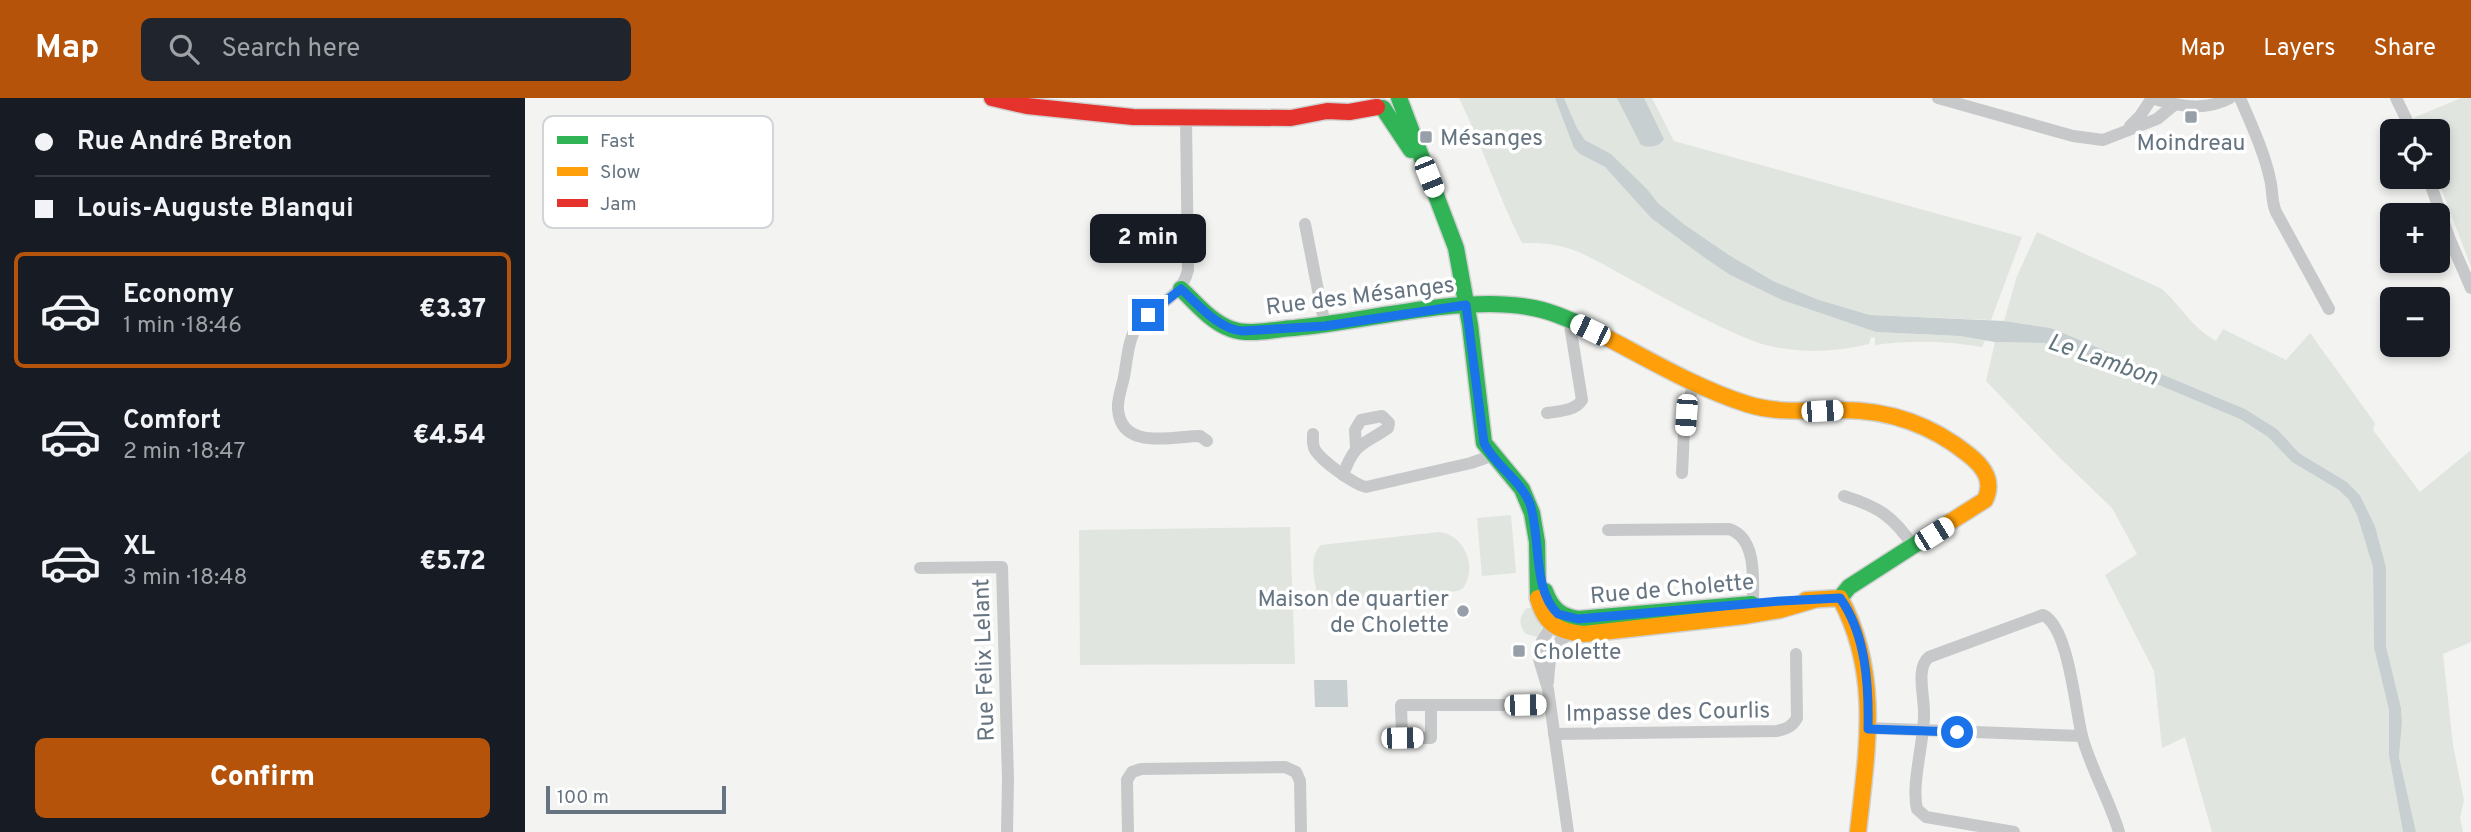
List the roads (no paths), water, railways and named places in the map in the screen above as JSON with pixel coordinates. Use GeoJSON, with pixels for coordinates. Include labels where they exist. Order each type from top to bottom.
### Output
{"type":"FeatureCollection","features":[{"type":"Feature","properties":{"kind":"street"},"geometry":{"type":"LineString","coordinates":[[992,98],[1040,107],[1133,117],[1186,118],[1291,118],[1327,111],[1349,111],[1376,104],[1391,106],[1399,98]]}},
{"type":"Feature","properties":{"kind":"street"},"geometry":{"type":"LineString","coordinates":[[1327,111],[1350,98]]}},
{"type":"Feature","properties":{"kind":"street","name":"Rue de Cholette"},"geometry":{"type":"LineString","coordinates":[[1399,98],[1456,248],[1484,443],[1491,456],[1525,494],[1534,523],[1546,595],[1560,627]]}},
{"type":"Feature","properties":{"kind":"street"},"geometry":{"type":"LineString","coordinates":[[1938,98],[2073,136],[2103,140],[2157,119],[2168,101]]}},
{"type":"Feature","properties":{"kind":"street"},"geometry":{"type":"LineString","coordinates":[[2127,129],[2140,117],[2153,98],[2203,107],[2230,98]]}},
{"type":"Feature","properties":{"kind":"street"},"geometry":{"type":"LineString","coordinates":[[2240,98],[2262,151],[2276,212],[2329,309]]}},
{"type":"Feature","properties":{"kind":"street"},"geometry":{"type":"LineString","coordinates":[[2396,98],[2406,119]]}},
{"type":"Feature","properties":{"kind":"street","name":"Rue de Cholette"},"geometry":{"type":"LineString","coordinates":[[1376,104],[1429,177]]}},
{"type":"Feature","properties":{"kind":"street"},"geometry":{"type":"LineString","coordinates":[[1186,118],[1188,261],[1185,281],[1181,289],[1135,328],[1118,412],[1125,427],[1139,436],[1158,440],[1200,436],[1207,441]]}},
{"type":"Feature","properties":{"kind":"street"},"geometry":{"type":"LineString","coordinates":[[2432,189],[2471,288]]}},
{"type":"Feature","properties":{"kind":"street"},"geometry":{"type":"LineString","coordinates":[[1305,224],[1325,326]]}},
{"type":"Feature","properties":{"kind":"street","name":"Rue des Mésanges"},"geometry":{"type":"LineString","coordinates":[[1181,289],[1218,321],[1235,330],[1325,326],[1466,305],[1518,306],[1553,313],[1746,404],[1783,412],[1845,410],[1877,412],[1899,417],[1931,429],[1981,465],[1987,475],[1990,492],[1976,508],[1849,587],[1840,598]]}},
{"type":"Feature","properties":{"kind":"street"},"geometry":{"type":"LineString","coordinates":[[1547,413],[1572,408],[1579,405],[1581,400],[1569,319]]}},
{"type":"Feature","properties":{"kind":"street"},"geometry":{"type":"LineString","coordinates":[[1682,473],[1688,400],[1696,381]]}},
{"type":"Feature","properties":{"kind":"street"},"geometry":{"type":"LineString","coordinates":[[1313,434],[1313,448],[1350,481],[1366,487],[1491,456]]}},
{"type":"Feature","properties":{"kind":"street"},"geometry":{"type":"LineString","coordinates":[[1343,475],[1356,448]]}},
{"type":"Feature","properties":{"kind":"street"},"geometry":{"type":"LineString","coordinates":[[1844,496],[1882,511],[1914,547]]}},
{"type":"Feature","properties":{"kind":"street"},"geometry":{"type":"LineString","coordinates":[[1608,530],[1735,531],[1743,536],[1750,549],[1753,604]]}},
{"type":"Feature","properties":{"kind":"street","name":"Rue Felix Lelant"},"geometry":{"type":"LineString","coordinates":[[920,568],[1002,567],[1007,832]]}},
{"type":"Feature","properties":{"kind":"street"},"geometry":{"type":"LineString","coordinates":[[1840,598],[1853,620],[1864,665],[1868,729],[1858,832]]}},
{"type":"Feature","properties":{"kind":"street","name":"Rue de Cholette"},"geometry":{"type":"LineString","coordinates":[[1560,627],[1578,619],[1840,598]]}},
{"type":"Feature","properties":{"kind":"street","name":"Rue de Cholette"},"geometry":{"type":"LineString","coordinates":[[1560,627],[1635,629],[1775,611],[1814,600]]}},
{"type":"Feature","properties":{"kind":"street"},"geometry":{"type":"LineString","coordinates":[[2014,832],[1926,817],[1919,812],[1916,803],[1923,730],[1922,668],[1926,659],[2043,615],[2054,625],[2070,670],[2082,736],[2119,832]]}},
{"type":"Feature","properties":{"kind":"street"},"geometry":{"type":"LineString","coordinates":[[1560,627],[1542,641],[1539,659],[1548,689],[1568,832]]}},
{"type":"Feature","properties":{"kind":"street","name":"Impasse des Courlis"},"geometry":{"type":"LineString","coordinates":[[1554,734],[1777,732],[1793,725],[1797,718],[1796,654]]}},
{"type":"Feature","properties":{"kind":"street"},"geometry":{"type":"LineString","coordinates":[[1431,706],[1550,705]]}},
{"type":"Feature","properties":{"kind":"street"},"geometry":{"type":"LineString","coordinates":[[1868,729],[2082,736]]}},
{"type":"Feature","properties":{"kind":"street"},"geometry":{"type":"LineString","coordinates":[[1128,832],[1127,780],[1132,772],[1141,769],[1285,767],[1296,772],[1300,781],[1301,832]]}},
{"type":"Feature","properties":{"kind":"water","name":"Le Lambon"},"geometry":{"type":"Polygon","coordinates":[[[1555,98],[1564,98],[1585,140],[1611,154],[1658,203],[1729,255],[1773,281],[1819,300],[1870,315],[2004,321],[2051,328],[2245,409],[2277,429],[2299,453],[2347,482],[2360,495],[2375,526],[2386,567],[2386,646],[2401,708],[2399,757],[2416,832],[2403,832],[2389,756],[2389,710],[2374,648],[2373,567],[2357,515],[2349,500],[2339,490],[2292,462],[2268,437],[2240,419],[2087,355],[2044,343],[1995,342],[1960,336],[1876,332],[1782,300],[1730,275],[1651,218],[1605,167],[1574,148],[1555,98]]]}},
{"type":"Feature","properties":{"kind":"water"},"geometry":{"type":"Polygon","coordinates":[[[1617,98],[1644,98],[1664,139],[1660,144],[1641,145],[1617,98]]]}},
{"type":"Feature","properties":{"kind":"water"},"geometry":{"type":"Polygon","coordinates":[[[1314,680],[1347,680],[1348,707],[1315,707],[1314,680]]]}},
{"type":"Feature","properties":{"kind":"place","name":"Moindreau"},"geometry":{"type":"Point","coordinates":[2191,117]}},
{"type":"Feature","properties":{"kind":"place","name":"Mésanges"},"geometry":{"type":"Point","coordinates":[1426,137]}},
{"type":"Feature","properties":{"kind":"place","name":"Maison de quartier de Cholette"},"geometry":{"type":"Point","coordinates":[1463,611]}},
{"type":"Feature","properties":{"kind":"place","name":"Cholette"},"geometry":{"type":"Point","coordinates":[1519,651]}}]}
